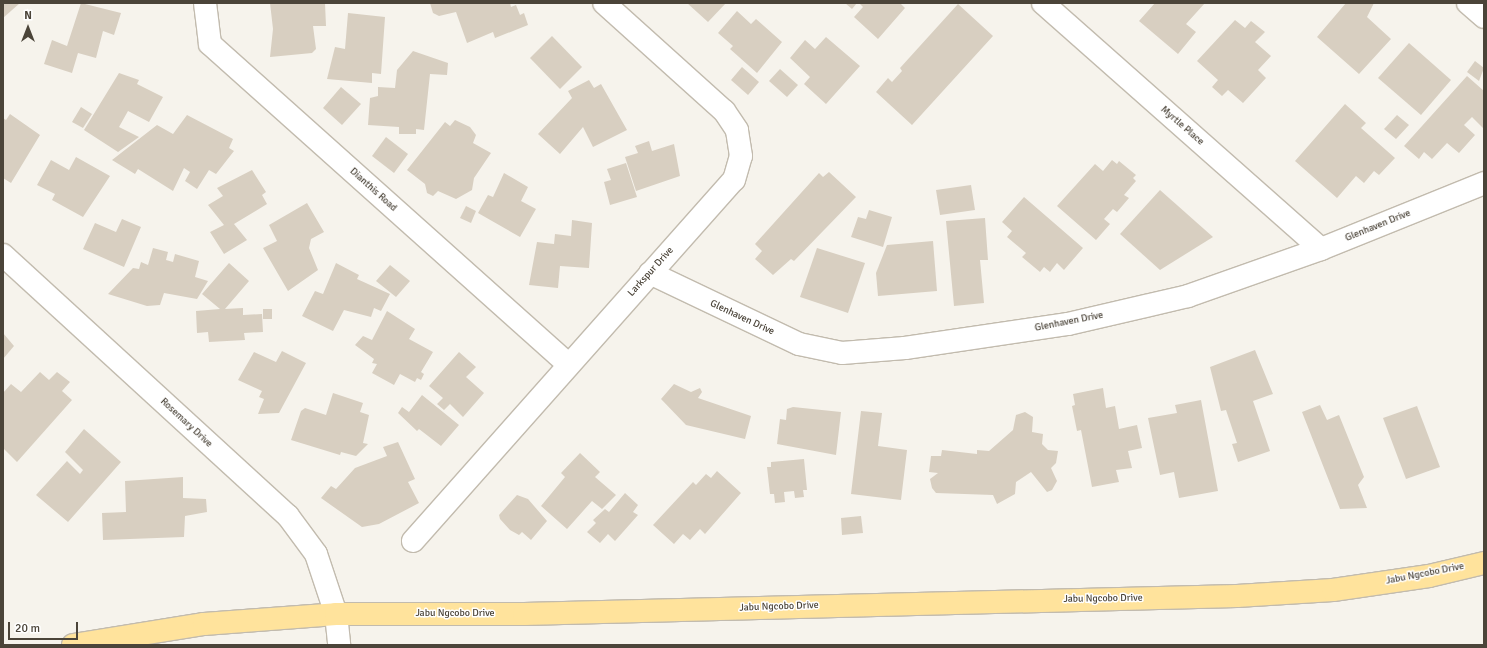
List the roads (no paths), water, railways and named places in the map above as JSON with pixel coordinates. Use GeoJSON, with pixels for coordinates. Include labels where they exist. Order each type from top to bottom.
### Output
{"type":"FeatureCollection","features":[{"type":"Feature","properties":{"kind":"main road","name":"Jabu Ngcobo Drive"},"geometry":{"type":"LineString","coordinates":[[73,645],[204,624],[336,614],[524,614],[1236,596],[1333,590],[1428,576],[1484,562]]}},
{"type":"Feature","properties":{"kind":"street","name":"Dianthis Road"},"geometry":{"type":"LineString","coordinates":[[205,3],[210,44],[567,363]]}},
{"type":"Feature","properties":{"kind":"street","name":"Larkspur Drive"},"geometry":{"type":"LineString","coordinates":[[413,541],[567,363],[734,180],[741,156],[737,130],[724,111],[604,3]]}},
{"type":"Feature","properties":{"kind":"street","name":"Myrtle Place"},"geometry":{"type":"LineString","coordinates":[[1043,3],[1321,250]]}},
{"type":"Feature","properties":{"kind":"street"},"geometry":{"type":"LineString","coordinates":[[1468,3],[1484,17]]}},
{"type":"Feature","properties":{"kind":"street","name":"Glenhaven Drive"},"geometry":{"type":"LineString","coordinates":[[650,273],[799,344],[842,353],[905,348],[1068,324],[1188,296],[1321,250],[1484,184]]}},
{"type":"Feature","properties":{"kind":"street","name":"Rosemary Drive"},"geometry":{"type":"LineString","coordinates":[[3,255],[288,516],[316,554],[336,614],[339,645]]}}]}
